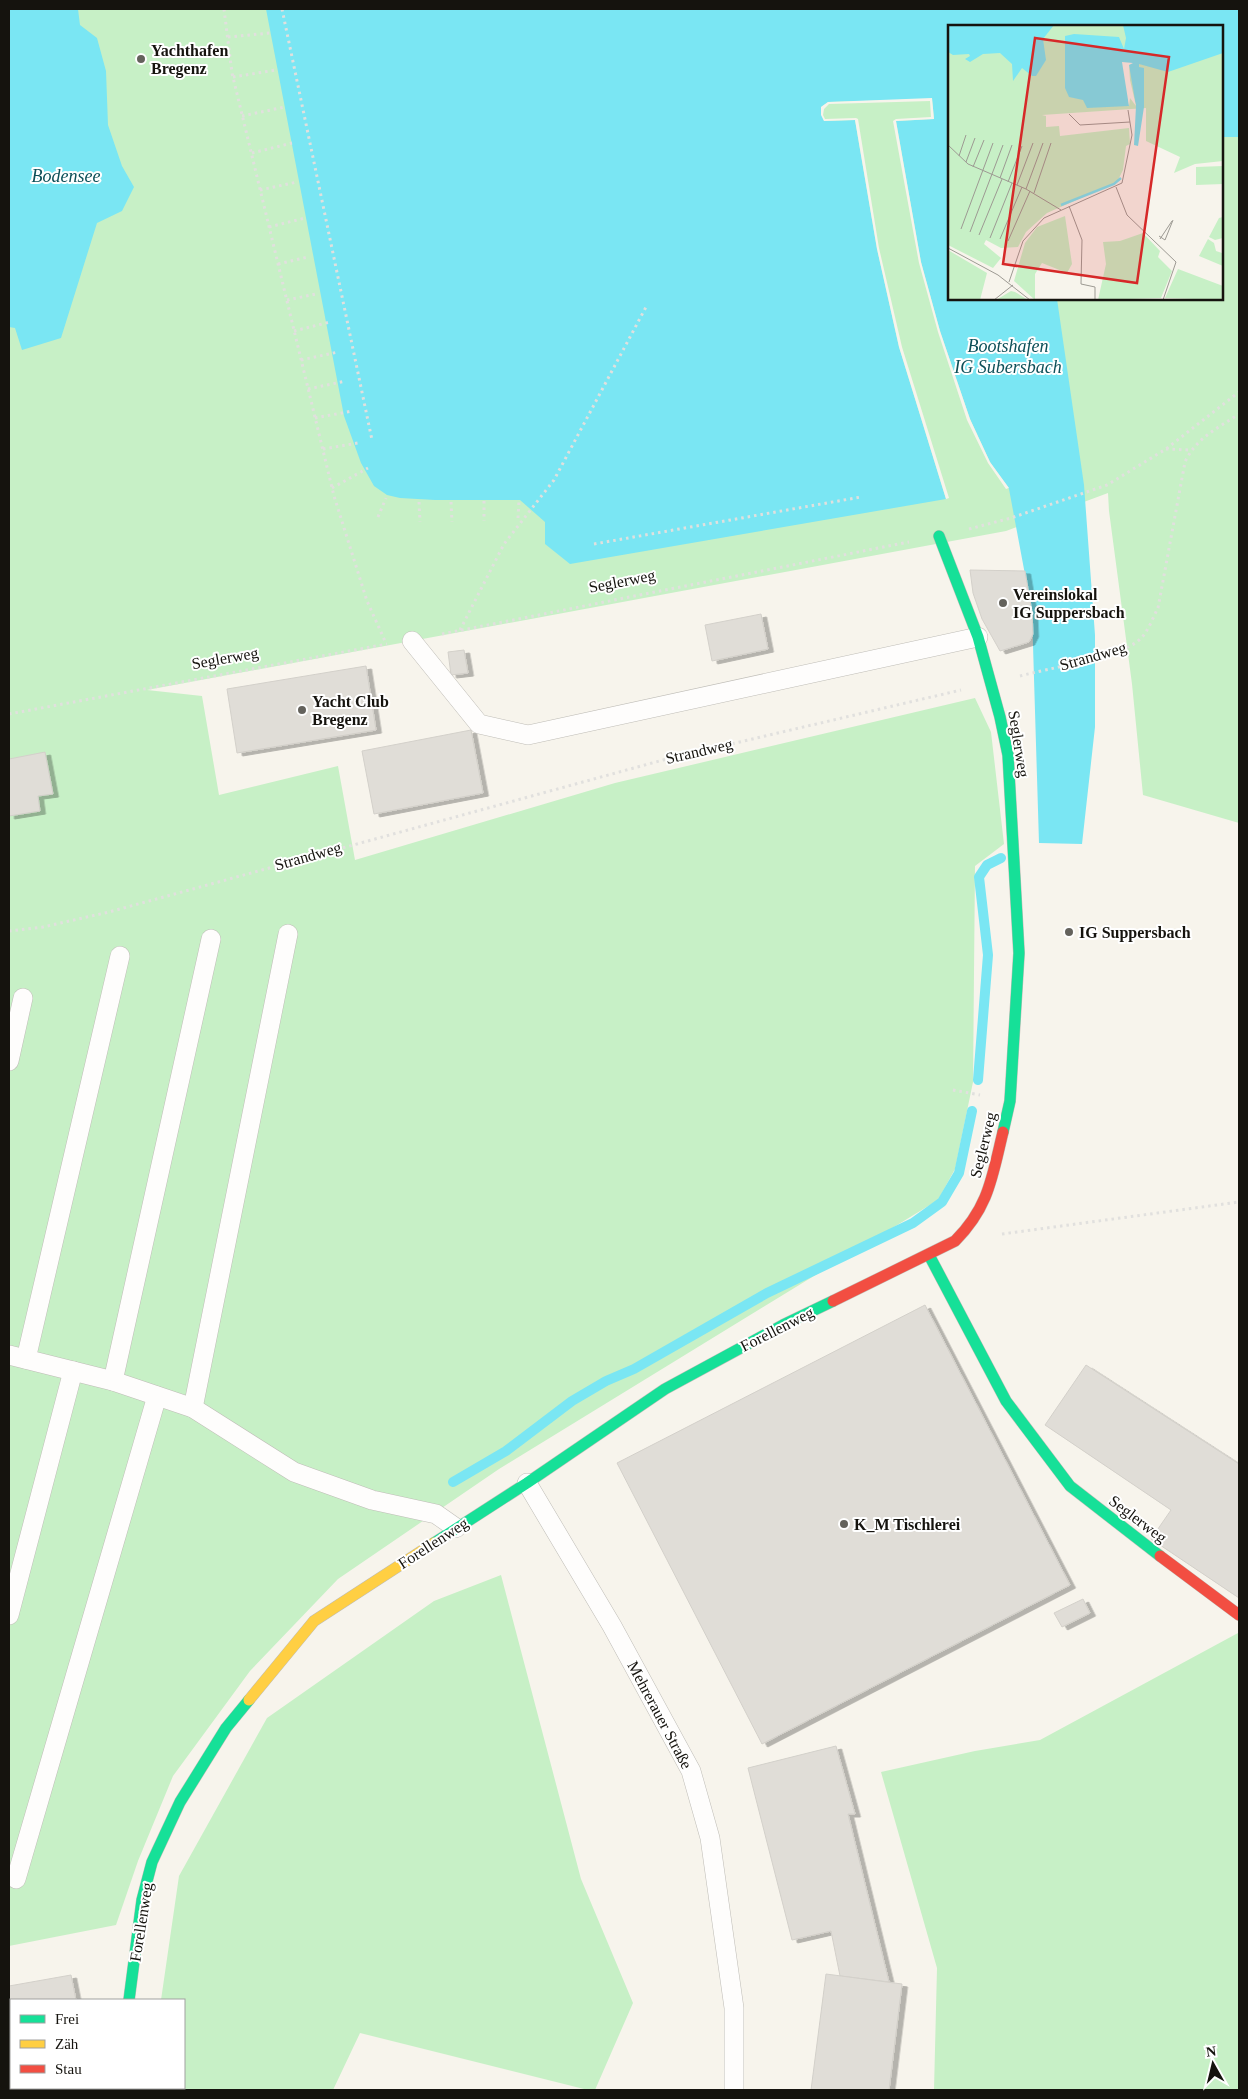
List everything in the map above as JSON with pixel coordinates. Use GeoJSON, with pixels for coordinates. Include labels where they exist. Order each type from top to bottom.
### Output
{"type":"FeatureCollection","features":[{"type":"Feature","properties":{"kind":"street","name":"Seglerweg"},"geometry":{"type":"LineString","coordinates":[[939,536],[978,637],[1008,755],[1019,953],[1010,1101],[988,1194],[981,1209],[968,1228],[955,1241],[929,1255],[1006,1400],[1070,1486],[1122,1528],[1239,1614]]}},
{"type":"Feature","properties":{"kind":"street","name":"Forellenweg"},"geometry":{"type":"LineString","coordinates":[[129,1999],[142,1900],[152,1862],[180,1802],[226,1728],[314,1622],[664,1390],[783,1324],[929,1255]]}},
{"type":"Feature","properties":{"kind":"lane"},"geometry":{"type":"LineString","coordinates":[[412,641],[479,724],[528,735],[978,637]]}},
{"type":"Feature","properties":{"kind":"lane"},"geometry":{"type":"LineString","coordinates":[[193,1408],[288,934]]}},
{"type":"Feature","properties":{"kind":"lane"},"geometry":{"type":"LineString","coordinates":[[112,1381],[211,939]]}},
{"type":"Feature","properties":{"kind":"lane"},"geometry":{"type":"LineString","coordinates":[[120,956],[17,1357],[112,1381],[193,1408],[294,1472],[372,1500],[436,1514],[456,1528]]}},
{"type":"Feature","properties":{"kind":"lane"},"geometry":{"type":"LineString","coordinates":[[9,1061],[23,998]]}},
{"type":"Feature","properties":{"kind":"lane"},"geometry":{"type":"LineString","coordinates":[[9,1615],[73,1371]]}},
{"type":"Feature","properties":{"kind":"lane"},"geometry":{"type":"LineString","coordinates":[[16,1879],[157,1396]]}},
{"type":"Feature","properties":{"kind":"lane","name":"Mehrerauer Straße"},"geometry":{"type":"LineString","coordinates":[[526,1483],[612,1626],[691,1771],[710,1838],[733,1999],[734,2090]]}},
{"type":"Feature","properties":{"kind":"path"},"geometry":{"type":"LineString","coordinates":[[224,9],[233,78],[332,488],[367,601],[386,644]]}},
{"type":"Feature","properties":{"kind":"path"},"geometry":{"type":"LineString","coordinates":[[282,9],[372,440]]}},
{"type":"Feature","properties":{"kind":"path"},"geometry":{"type":"LineString","coordinates":[[228,37],[270,33]]}},
{"type":"Feature","properties":{"kind":"path"},"geometry":{"type":"LineString","coordinates":[[233,78],[276,70]]}},
{"type":"Feature","properties":{"kind":"path"},"geometry":{"type":"LineString","coordinates":[[242,116],[285,107]]}},
{"type":"Feature","properties":{"kind":"path"},"geometry":{"type":"LineString","coordinates":[[252,153],[292,143]]}},
{"type":"Feature","properties":{"kind":"path"},"geometry":{"type":"LineString","coordinates":[[260,190],[297,182]]}},
{"type":"Feature","properties":{"kind":"path"},"geometry":{"type":"LineString","coordinates":[[269,227],[305,218]]}},
{"type":"Feature","properties":{"kind":"path"},"geometry":{"type":"LineString","coordinates":[[278,264],[308,257]]}},
{"type":"Feature","properties":{"kind":"path"},"geometry":{"type":"LineString","coordinates":[[287,300],[316,294]]}},
{"type":"Feature","properties":{"kind":"path"},"geometry":{"type":"LineString","coordinates":[[460,630],[504,544],[554,480],[646,307]]}},
{"type":"Feature","properties":{"kind":"path"},"geometry":{"type":"LineString","coordinates":[[294,331],[330,322]]}},
{"type":"Feature","properties":{"kind":"path"},"geometry":{"type":"LineString","coordinates":[[301,360],[338,352]]}},
{"type":"Feature","properties":{"kind":"path"},"geometry":{"type":"LineString","coordinates":[[308,389],[346,381]]}},
{"type":"Feature","properties":{"kind":"path"},"geometry":{"type":"LineString","coordinates":[[939,536],[1011,518],[1091,492],[1121,477],[1166,449],[1239,392]]}},
{"type":"Feature","properties":{"kind":"path"},"geometry":{"type":"LineString","coordinates":[[315,418],[352,411]]}},
{"type":"Feature","properties":{"kind":"path"},"geometry":{"type":"LineString","coordinates":[[1166,449],[1190,450],[1201,439],[1239,414]]}},
{"type":"Feature","properties":{"kind":"path"},"geometry":{"type":"LineString","coordinates":[[323,449],[358,443]]}},
{"type":"Feature","properties":{"kind":"path","name":"Strandweg"},"geometry":{"type":"LineString","coordinates":[[9,931],[43,927],[108,912],[663,760],[991,684],[1119,651],[1139,640],[1158,608],[1185,462],[1190,450]]}},
{"type":"Feature","properties":{"kind":"path"},"geometry":{"type":"LineString","coordinates":[[332,488],[368,468]]}},
{"type":"Feature","properties":{"kind":"path"},"geometry":{"type":"LineString","coordinates":[[594,544],[861,497]]}},
{"type":"Feature","properties":{"kind":"path"},"geometry":{"type":"LineString","coordinates":[[378,517],[386,498]]}},
{"type":"Feature","properties":{"kind":"path"},"geometry":{"type":"LineString","coordinates":[[484,501],[484,521]]}},
{"type":"Feature","properties":{"kind":"path"},"geometry":{"type":"LineString","coordinates":[[518,518],[519,501]]}},
{"type":"Feature","properties":{"kind":"path"},"geometry":{"type":"LineString","coordinates":[[419,502],[420,522]]}},
{"type":"Feature","properties":{"kind":"path"},"geometry":{"type":"LineString","coordinates":[[451,502],[452,522]]}},
{"type":"Feature","properties":{"kind":"path","name":"Seglerweg"},"geometry":{"type":"LineString","coordinates":[[9,714],[386,644],[412,641],[939,536]]}},
{"type":"Feature","properties":{"kind":"path"},"geometry":{"type":"LineString","coordinates":[[968,1228],[998,1234],[1239,1202]]}},
{"type":"Feature","properties":{"kind":"green space"},"geometry":{"type":"Polygon","coordinates":[[[9,9],[1239,9],[1239,823],[1143,795],[1132,684],[1108,493],[1006,531],[147,690],[202,696],[219,795],[338,766],[355,860],[615,783],[975,698],[991,732],[1004,844],[975,866],[973,1082],[955,1169],[938,1200],[499,1469],[338,1579],[250,1671],[173,1776],[138,1861],[116,1925],[9,1946],[9,9]]]}},
{"type":"Feature","properties":{"kind":"green space"},"geometry":{"type":"Polygon","coordinates":[[[501,1575],[581,1879],[633,2003],[595,2090],[588,2090],[360,2033],[333,2090],[148,2090],[185,2089],[185,1999],[161,1999],[179,1876],[267,1718],[434,1601],[501,1575]]]}},
{"type":"Feature","properties":{"kind":"green space"},"geometry":{"type":"Polygon","coordinates":[[[1238,1633],[1239,2090],[934,2090],[937,1968],[881,1772],[975,1751],[1040,1740],[1238,1633]]]}},
{"type":"Feature","properties":{"kind":"water","name":"Bodensee"},"geometry":{"type":"Polygon","coordinates":[[[9,9],[78,9],[80,25],[97,38],[106,71],[108,125],[122,166],[134,187],[122,211],[97,223],[61,338],[22,350],[15,328],[9,327],[9,9]]]}},
{"type":"Feature","properties":{"kind":"water","name":"Yachthafen Bregenz"},"geometry":{"type":"Polygon","coordinates":[[[266,9],[1239,9],[1239,137],[1223,137],[1223,25],[948,25],[948,300],[1057,300],[1084,485],[1095,635],[1095,727],[1082,844],[1039,843],[1032,612],[1009,489],[990,462],[970,419],[940,331],[921,262],[896,121],[934,119],[932,99],[828,102],[821,107],[824,121],[855,120],[877,249],[899,347],[946,499],[570,564],[545,544],[545,522],[520,500],[435,500],[400,498],[387,495],[374,486],[361,463],[344,416],[266,9]]]}},
{"type":"Feature","properties":{"kind":"pier"},"geometry":{"type":"Polygon","coordinates":[[[932,98],[934,119],[896,121],[921,262],[940,331],[970,419],[990,462],[1009,488],[1006,489],[988,463],[967,420],[938,332],[919,263],[893,121],[896,119],[931,117],[930,101],[829,104],[824,109],[823,115],[825,119],[858,119],[879,248],[902,347],[949,498],[946,499],[899,347],[877,249],[855,120],[824,121],[821,115],[821,107],[828,102],[932,98]]]}},
{"type":"Feature","properties":{"kind":"building","name":"Vereinslokal IG Suppersbach"},"geometry":{"type":"Polygon","coordinates":[[[970,570],[1025,571],[1032,612],[1033,634],[1029,642],[1000,651],[982,619],[973,593],[970,570]]]}},
{"type":"Feature","properties":{"kind":"building"},"geometry":{"type":"Polygon","coordinates":[[[761,614],[768,649],[712,661],[705,625],[761,614]]]}},
{"type":"Feature","properties":{"kind":"building"},"geometry":{"type":"Polygon","coordinates":[[[464,650],[468,673],[451,675],[448,652],[464,650]]]}},
{"type":"Feature","properties":{"kind":"building","name":"Yacht Club Bregenz"},"geometry":{"type":"Polygon","coordinates":[[[366,666],[376,730],[237,753],[227,689],[366,666]]]}},
{"type":"Feature","properties":{"kind":"building"},"geometry":{"type":"Polygon","coordinates":[[[471,730],[483,793],[374,814],[362,751],[471,730]]]}},
{"type":"Feature","properties":{"kind":"building"},"geometry":{"type":"Polygon","coordinates":[[[45,752],[53,794],[38,796],[40,811],[9,816],[9,759],[45,752]]]}},
{"type":"Feature","properties":{"kind":"building","name":"K_M Tischlerei"},"geometry":{"type":"Polygon","coordinates":[[[925,1305],[1070,1585],[762,1744],[617,1463],[925,1305]]]}},
{"type":"Feature","properties":{"kind":"building"},"geometry":{"type":"Polygon","coordinates":[[[1086,1365],[1239,1464],[1239,1598],[1151,1539],[1171,1510],[1045,1425],[1086,1365]]]}},
{"type":"Feature","properties":{"kind":"building"},"geometry":{"type":"Polygon","coordinates":[[[1083,1599],[1090,1613],[1062,1627],[1054,1613],[1083,1599]]]}},
{"type":"Feature","properties":{"kind":"building"},"geometry":{"type":"Polygon","coordinates":[[[836,1746],[855,1814],[848,1814],[889,1982],[840,1976],[831,1931],[792,1940],[748,1768],[836,1746]]]}},
{"type":"Feature","properties":{"kind":"building"},"geometry":{"type":"Polygon","coordinates":[[[826,1974],[902,1984],[889,2090],[811,2090],[826,1974]]]}},
{"type":"Feature","properties":{"kind":"building"},"geometry":{"type":"Polygon","coordinates":[[[71,1975],[76,1999],[10,1999],[10,2089],[47,2090],[9,2090],[9,1986],[71,1975]]]}},
{"type":"Feature","properties":{"kind":"waterway"},"geometry":{"type":"LineString","coordinates":[[978,1080],[988,955],[979,877],[987,865],[1001,858]]}},
{"type":"Feature","properties":{"kind":"waterway"},"geometry":{"type":"LineString","coordinates":[[453,1482],[506,1451],[572,1401],[606,1381],[634,1369],[767,1293],[913,1223],[942,1202],[959,1173],[972,1111]]}},
{"type":"Feature","properties":{"kind":"traffic: fast"},"geometry":{"type":"LineString","coordinates":[[939,536],[978,637],[1000,717],[1008,755],[1019,953],[1010,1101],[1003,1132]]}},
{"type":"Feature","properties":{"kind":"traffic: fast"},"geometry":{"type":"LineString","coordinates":[[929,1255],[1006,1401],[1070,1486],[1160,1556]]}},
{"type":"Feature","properties":{"kind":"traffic: fast"},"geometry":{"type":"LineString","coordinates":[[434,1543],[527,1483],[665,1389],[783,1325],[833,1301]]}},
{"type":"Feature","properties":{"kind":"traffic: fast"},"geometry":{"type":"LineString","coordinates":[[129,1999],[142,1900],[152,1862],[180,1802],[226,1728],[249,1700]]}},
{"type":"Feature","properties":{"kind":"traffic: slow"},"geometry":{"type":"LineString","coordinates":[[249,1700],[314,1621],[434,1543]]}},
{"type":"Feature","properties":{"kind":"traffic: jam"},"geometry":{"type":"LineString","coordinates":[[833,1301],[955,1241],[975,1216],[988,1191],[1003,1132]]}},
{"type":"Feature","properties":{"kind":"traffic: jam"},"geometry":{"type":"LineString","coordinates":[[1160,1556],[1239,1615]]}},
{"type":"Feature","properties":{"kind":"place","name":"Yachthafen Bregenz"},"geometry":{"type":"Point","coordinates":[141,59]}},
{"type":"Feature","properties":{"kind":"place","name":"Vereinslokal IG Suppersbach"},"geometry":{"type":"Point","coordinates":[1003,603]}},
{"type":"Feature","properties":{"kind":"place","name":"Yacht Club Bregenz"},"geometry":{"type":"Point","coordinates":[302,710]}},
{"type":"Feature","properties":{"kind":"place","name":"IG Suppersbach"},"geometry":{"type":"Point","coordinates":[1069,932]}},
{"type":"Feature","properties":{"kind":"place","name":"K_M Tischlerei"},"geometry":{"type":"Point","coordinates":[844,1524]}},
{"type":"Feature","properties":{"kind":"water label","name":"Bootshafen IG Subersbach"},"geometry":{"type":"Point","coordinates":[1008,356]}}]}
